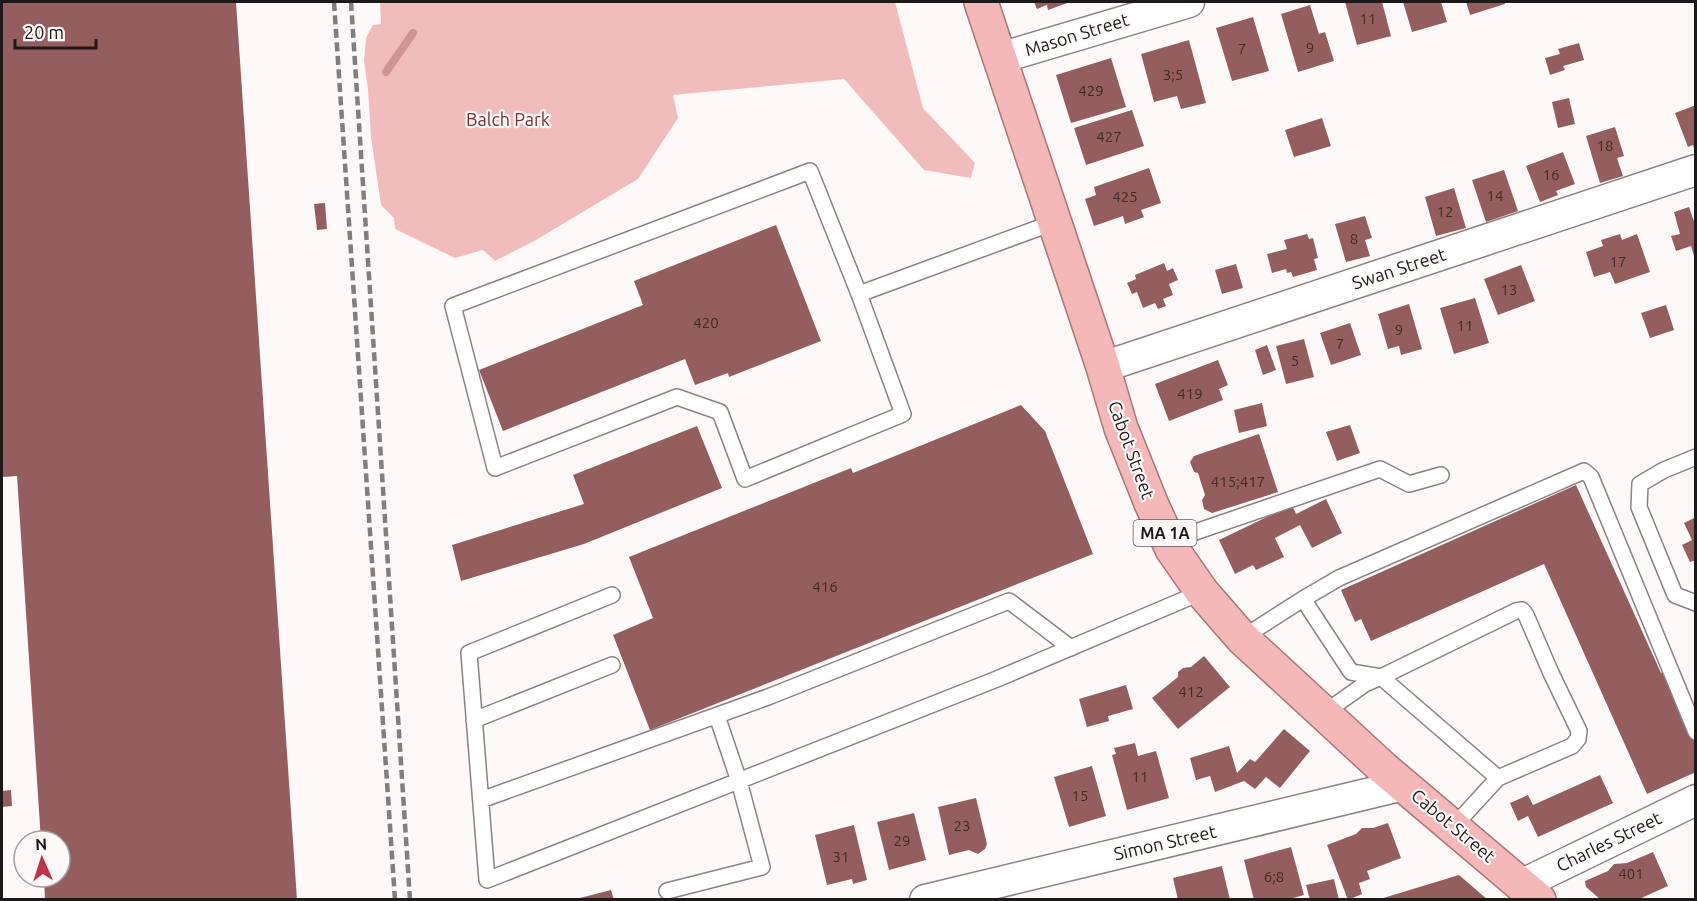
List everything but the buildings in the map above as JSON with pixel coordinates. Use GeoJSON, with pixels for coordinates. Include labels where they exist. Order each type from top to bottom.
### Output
{"type":"FeatureCollection","features":[{"type":"Feature","properties":{"kind":"highway","name":"Cabot Street"},"geometry":{"type":"LineString","coordinates":[[981,2],[1121,428],[1136,468],[1169,541],[1186,570],[1242,638],[1404,785],[1531,892]]}},
{"type":"Feature","properties":{"kind":"street","name":"Mason Street"},"geometry":{"type":"LineString","coordinates":[[1000,58],[1189,2]]}},
{"type":"Feature","properties":{"kind":"street","name":"Swan Street"},"geometry":{"type":"LineString","coordinates":[[1103,368],[1695,170]]}},
{"type":"Feature","properties":{"kind":"street","name":"Simon Street"},"geometry":{"type":"LineString","coordinates":[[925,900],[1404,785]]}},
{"type":"Feature","properties":{"kind":"street","name":"Charles Street"},"geometry":{"type":"LineString","coordinates":[[1531,892],[1695,800]]}},
{"type":"Feature","properties":{"kind":"lane"},"geometry":{"type":"LineString","coordinates":[[810,171],[859,294],[903,414],[745,479],[720,412],[677,397],[495,468],[453,306],[810,171]]}},
{"type":"Feature","properties":{"kind":"lane"},"geometry":{"type":"LineString","coordinates":[[859,294],[1054,222]]}},
{"type":"Feature","properties":{"kind":"lane"},"geometry":{"type":"LineString","coordinates":[[1695,457],[1664,470],[1640,484],[1639,507],[1675,595],[1695,603]]}},
{"type":"Feature","properties":{"kind":"lane"},"geometry":{"type":"LineString","coordinates":[[1169,541],[1380,469],[1409,484],[1441,475]]}},
{"type":"Feature","properties":{"kind":"lane"},"geometry":{"type":"LineString","coordinates":[[1242,638],[1339,578],[1584,471],[1591,477],[1695,732]]}},
{"type":"Feature","properties":{"kind":"lane"},"geometry":{"type":"LineString","coordinates":[[612,595],[469,653],[487,880],[987,683],[1202,592]]}},
{"type":"Feature","properties":{"kind":"lane"},"geometry":{"type":"LineString","coordinates":[[1303,599],[1351,672],[1381,676],[1498,778]]}},
{"type":"Feature","properties":{"kind":"lane"},"geometry":{"type":"LineString","coordinates":[[481,800],[768,697],[1009,601],[1071,648]]}},
{"type":"Feature","properties":{"kind":"lane"},"geometry":{"type":"LineString","coordinates":[[1324,713],[1365,684],[1522,610],[1579,731],[1578,739],[1572,746],[1498,778],[1454,826]]}},
{"type":"Feature","properties":{"kind":"lane"},"geometry":{"type":"LineString","coordinates":[[474,720],[612,665]]}},
{"type":"Feature","properties":{"kind":"lane"},"geometry":{"type":"LineString","coordinates":[[667,891],[762,867],[740,781],[717,716]]}},
{"type":"Feature","properties":{"kind":"green space","name":"Balch Park"},"geometry":{"type":"Polygon","coordinates":[[[380,2],[895,2],[923,108],[975,163],[971,178],[924,170],[844,79],[673,95],[678,118],[638,179],[536,240],[495,261],[483,250],[455,258],[395,229],[394,218],[381,205],[371,137],[364,61],[366,38],[373,25],[381,24],[380,2]]]}},
{"type":"Feature","properties":{"kind":"waterway"},"geometry":{"type":"LineString","coordinates":[[386,72],[413,33]]}},
{"type":"Feature","properties":{"kind":"railway"},"geometry":{"type":"LineString","coordinates":[[334,2],[395,900]]}},
{"type":"Feature","properties":{"kind":"railway"},"geometry":{"type":"LineString","coordinates":[[351,2],[410,900]]}}]}
